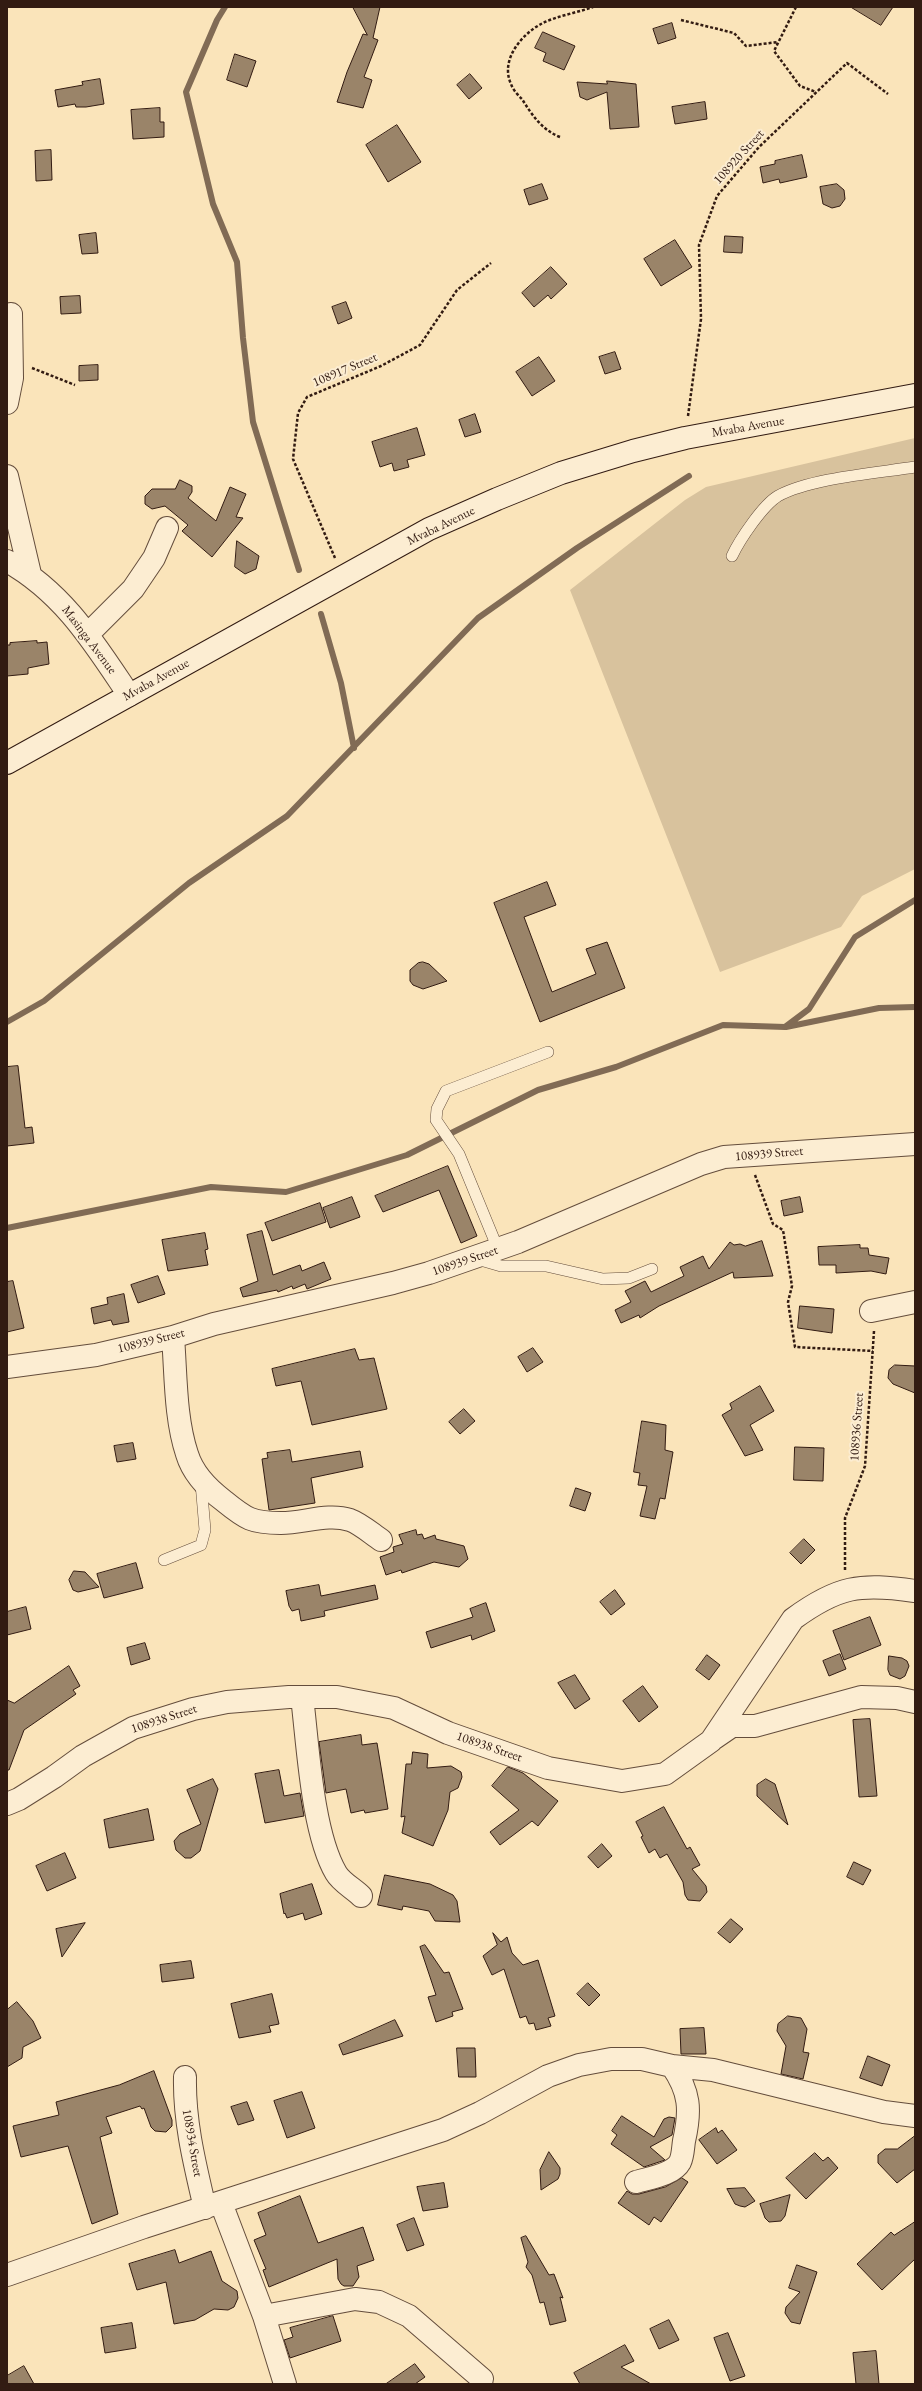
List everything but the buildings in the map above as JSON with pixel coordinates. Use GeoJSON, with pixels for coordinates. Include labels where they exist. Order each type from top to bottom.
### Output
{"type":"FeatureCollection","features":[{"type":"Feature","properties":{"kind":"street"},"geometry":{"type":"LineString","coordinates":[[7,403],[12,378],[11,314]]}},
{"type":"Feature","properties":{"kind":"street","name":"Mvaba Avenue"},"geometry":{"type":"LineString","coordinates":[[7,763],[430,529],[497,499],[561,474],[685,438],[915,395]]}},
{"type":"Feature","properties":{"kind":"street"},"geometry":{"type":"LineString","coordinates":[[7,476],[30,574]]}},
{"type":"Feature","properties":{"kind":"street"},"geometry":{"type":"LineString","coordinates":[[88,634],[133,589],[154,558],[167,528]]}},
{"type":"Feature","properties":{"kind":"street","name":"Masinga Avenue"},"geometry":{"type":"LineString","coordinates":[[7,561],[30,574],[66,607],[88,634],[129,695]]}},
{"type":"Feature","properties":{"kind":"street","name":"108939 Street"},"geometry":{"type":"LineString","coordinates":[[7,1367],[96,1355],[173,1337],[214,1324],[393,1283],[498,1249],[614,1202],[700,1164],[748,1154],[915,1144]]}},
{"type":"Feature","properties":{"kind":"street"},"geometry":{"type":"LineString","coordinates":[[871,1311],[915,1302]]}},
{"type":"Feature","properties":{"kind":"street"},"geometry":{"type":"LineString","coordinates":[[173,1337],[183,1437],[187,1455],[206,1486],[239,1515],[254,1521],[297,1523],[328,1517],[351,1520],[381,1540]]}},
{"type":"Feature","properties":{"kind":"street","name":"108938 Street"},"geometry":{"type":"LineString","coordinates":[[7,1804],[19,1799],[49,1781],[105,1743],[133,1728],[159,1718],[193,1708],[227,1702],[302,1697],[337,1697],[394,1708],[448,1733],[548,1768],[615,1780],[665,1774],[711,1741],[793,1620],[812,1605],[845,1590],[878,1586],[915,1591]]}},
{"type":"Feature","properties":{"kind":"street"},"geometry":{"type":"LineString","coordinates":[[302,1697],[315,1802],[324,1844],[336,1874],[361,1896]]}},
{"type":"Feature","properties":{"kind":"street"},"geometry":{"type":"LineString","coordinates":[[711,1741],[732,1726],[755,1726],[861,1697],[897,1698],[915,1702]]}},
{"type":"Feature","properties":{"kind":"street"},"geometry":{"type":"LineString","coordinates":[[7,2275],[144,2227],[213,2206],[315,2170],[443,2130],[480,2113],[524,2087],[579,2065],[611,2059],[642,2059],[672,2066],[713,2070],[884,2112],[915,2116]]}},
{"type":"Feature","properties":{"kind":"street"},"geometry":{"type":"LineString","coordinates":[[636,2182],[668,2172],[680,2162],[687,2128],[689,2102],[684,2083],[672,2066]]}},
{"type":"Feature","properties":{"kind":"street","name":"108934 Street"},"geometry":{"type":"LineString","coordinates":[[185,2077],[184,2107],[188,2132],[213,2206],[264,2316],[285,2384]]}},
{"type":"Feature","properties":{"kind":"street"},"geometry":{"type":"LineString","coordinates":[[264,2316],[355,2299],[379,2302],[409,2316],[482,2379]]}},
{"type":"Feature","properties":{"kind":"lane"},"geometry":{"type":"LineString","coordinates":[[732,556],[740,538],[777,497],[806,485],[915,467]]}},
{"type":"Feature","properties":{"kind":"lane"},"geometry":{"type":"LineString","coordinates":[[498,1249],[459,1154],[436,1120],[437,1109],[446,1091],[548,1052]]}},
{"type":"Feature","properties":{"kind":"lane"},"geometry":{"type":"LineString","coordinates":[[474,1258],[500,1266],[546,1266],[603,1279],[629,1278],[652,1269]]}},
{"type":"Feature","properties":{"kind":"lane"},"geometry":{"type":"LineString","coordinates":[[164,1560],[201,1545],[205,1530],[201,1479]]}},
{"type":"Feature","properties":{"kind":"path"},"geometry":{"type":"LineString","coordinates":[[560,137],[547,132],[510,84],[509,65],[514,47],[525,34],[542,24],[593,7]]}},
{"type":"Feature","properties":{"kind":"path"},"geometry":{"type":"LineString","coordinates":[[796,7],[774,51],[800,86],[816,92]]}},
{"type":"Feature","properties":{"kind":"path"},"geometry":{"type":"LineString","coordinates":[[681,20],[734,33],[746,46],[779,42]]}},
{"type":"Feature","properties":{"kind":"path","name":"108920 Street"},"geometry":{"type":"LineString","coordinates":[[685,438],[701,319],[699,245],[717,196],[759,148],[847,63],[888,94]]}},
{"type":"Feature","properties":{"kind":"path","name":"108917 Street"},"geometry":{"type":"LineString","coordinates":[[343,577],[293,459],[298,413],[307,397],[380,366],[420,345],[457,290],[491,263]]}},
{"type":"Feature","properties":{"kind":"path"},"geometry":{"type":"LineString","coordinates":[[12,360],[74,385]]}},
{"type":"Feature","properties":{"kind":"path"},"geometry":{"type":"LineString","coordinates":[[748,1154],[773,1224],[783,1230],[792,1286],[788,1302],[795,1347],[872,1351]]}},
{"type":"Feature","properties":{"kind":"path","name":"108936 Street"},"geometry":{"type":"LineString","coordinates":[[845,1590],[845,1518],[865,1466],[875,1324],[871,1311]]}},
{"type":"Feature","properties":{"kind":"shaded area"},"geometry":{"type":"Polygon","coordinates":[[[915,438],[915,869],[862,896],[841,927],[720,972],[570,590],[685,500],[706,487],[915,438]]]}},
{"type":"Feature","properties":{"kind":"waterway"},"geometry":{"type":"LineString","coordinates":[[225,7],[217,20],[186,92],[213,204],[237,262],[243,338],[253,422],[299,570]]}},
{"type":"Feature","properties":{"kind":"waterway"},"geometry":{"type":"LineString","coordinates":[[7,1022],[44,1001],[189,883],[287,816],[478,618],[577,548],[689,476]]}},
{"type":"Feature","properties":{"kind":"waterway"},"geometry":{"type":"LineString","coordinates":[[321,614],[341,683],[354,748]]}},
{"type":"Feature","properties":{"kind":"waterway"},"geometry":{"type":"LineString","coordinates":[[7,1228],[211,1187],[286,1192],[407,1155],[538,1090],[616,1067],[723,1025],[785,1027],[809,1009],[855,937],[915,900]]}},
{"type":"Feature","properties":{"kind":"waterway"},"geometry":{"type":"LineString","coordinates":[[786,1027],[879,1008],[915,1007]]}}]}
